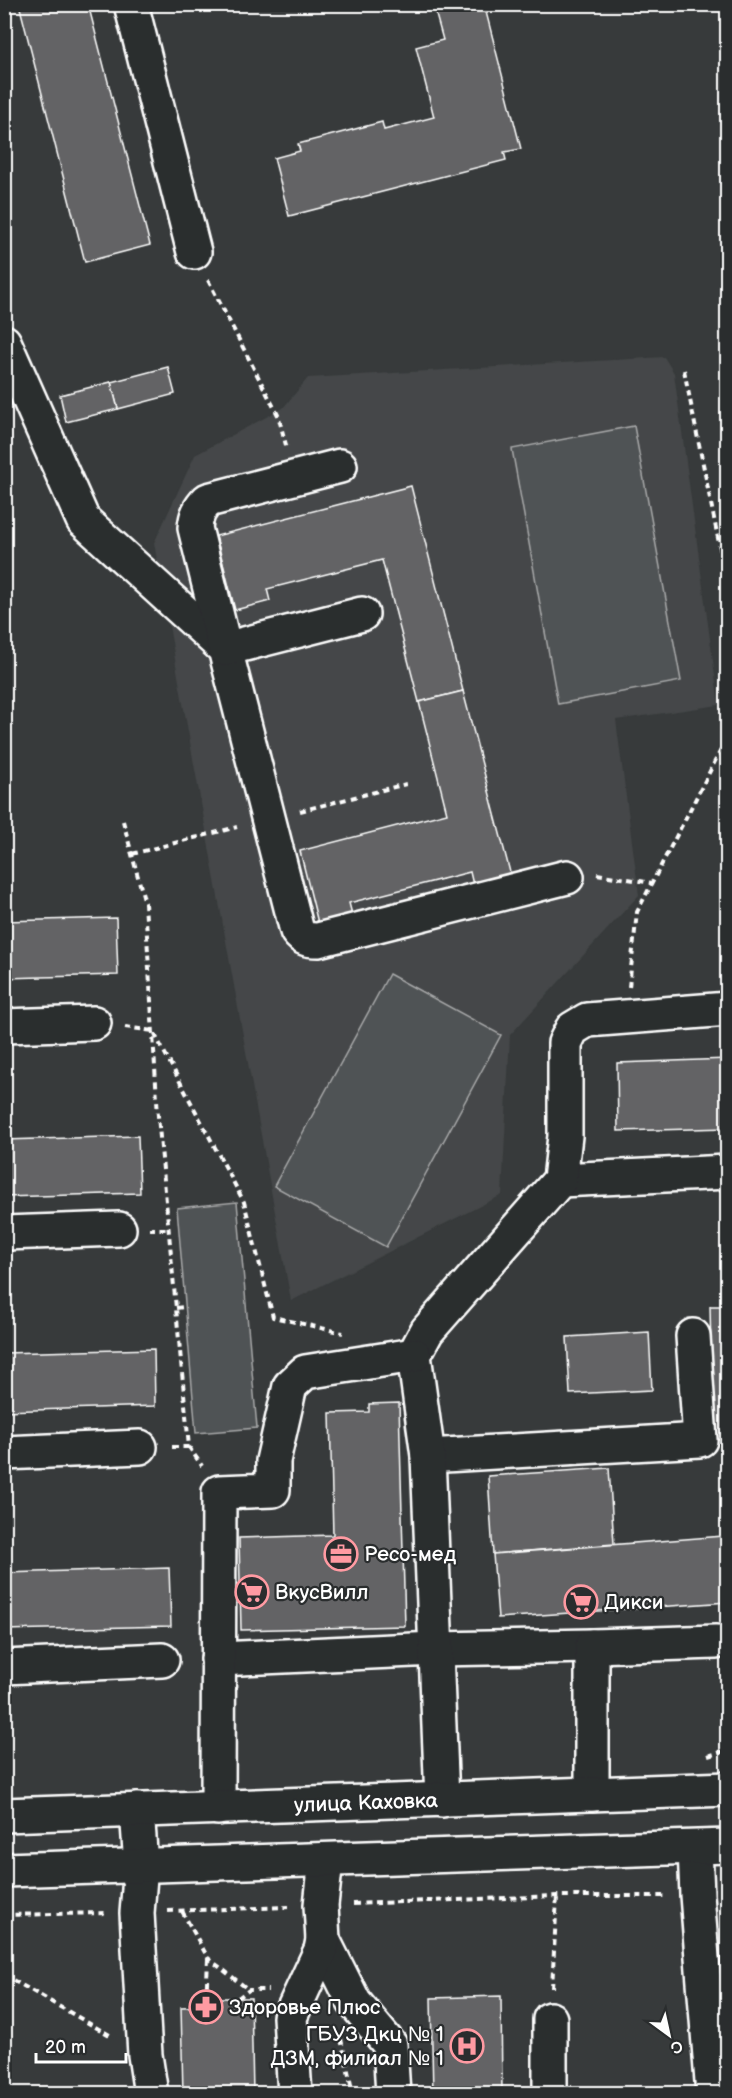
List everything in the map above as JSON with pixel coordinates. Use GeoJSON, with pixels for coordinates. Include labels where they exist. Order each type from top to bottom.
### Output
{"type":"FeatureCollection","features":[{"type":"Feature","properties":{"kind":"main road"},"geometry":{"type":"LineString","coordinates":[[131,4],[194,252]]}},
{"type":"Feature","properties":{"kind":"main road"},"geometry":{"type":"LineString","coordinates":[[4,342],[83,520],[225,649]]}},
{"type":"Feature","properties":{"kind":"main road"},"geometry":{"type":"LineString","coordinates":[[340,466],[208,500],[200,508],[196,517],[195,528],[297,931],[308,940],[318,940],[567,877]]}},
{"type":"Feature","properties":{"kind":"main road"},"geometry":{"type":"LineString","coordinates":[[225,649],[362,614]]}},
{"type":"Feature","properties":{"kind":"main road"},"geometry":{"type":"LineString","coordinates":[[218,1808],[219,1492],[273,1490],[273,1461],[290,1386],[305,1372],[402,1357],[427,1332],[560,1180],[564,1136],[565,1043],[572,1029],[588,1020],[728,1009]]}},
{"type":"Feature","properties":{"kind":"main road"},"geometry":{"type":"LineString","coordinates":[[4,1026],[94,1023]]}},
{"type":"Feature","properties":{"kind":"main road"},"geometry":{"type":"LineString","coordinates":[[560,1180],[728,1172]]}},
{"type":"Feature","properties":{"kind":"main road"},"geometry":{"type":"LineString","coordinates":[[4,1233],[119,1229]]}},
{"type":"Feature","properties":{"kind":"main road"},"geometry":{"type":"LineString","coordinates":[[428,1455],[700,1440],[693,1336]]}},
{"type":"Feature","properties":{"kind":"main road"},"geometry":{"type":"LineString","coordinates":[[402,1357],[428,1455],[442,1800]]}},
{"type":"Feature","properties":{"kind":"main road"},"geometry":{"type":"LineString","coordinates":[[4,1454],[140,1447]]}},
{"type":"Feature","properties":{"kind":"main road"},"geometry":{"type":"LineString","coordinates":[[218,1659],[435,1649],[716,1642]]}},
{"type":"Feature","properties":{"kind":"main road"},"geometry":{"type":"LineString","coordinates":[[592,1646],[592,1794]]}},
{"type":"Feature","properties":{"kind":"main road"},"geometry":{"type":"LineString","coordinates":[[4,1667],[162,1660]]}},
{"type":"Feature","properties":{"kind":"main road","name":"улица Каховка"},"geometry":{"type":"LineString","coordinates":[[4,1815],[728,1789]]}},
{"type":"Feature","properties":{"kind":"main road"},"geometry":{"type":"LineString","coordinates":[[137,1810],[141,1865],[137,1912],[145,2055],[151,2094]]}},
{"type":"Feature","properties":{"kind":"main road"},"geometry":{"type":"LineString","coordinates":[[4,1870],[728,1846]]}},
{"type":"Feature","properties":{"kind":"main road"},"geometry":{"type":"LineString","coordinates":[[695,1848],[713,2094]]}},
{"type":"Feature","properties":{"kind":"main road"},"geometry":{"type":"LineString","coordinates":[[295,2094],[290,2017],[321,1950],[323,1940],[321,1905],[326,1860]]}},
{"type":"Feature","properties":{"kind":"main road"},"geometry":{"type":"LineString","coordinates":[[323,1940],[354,2002],[390,2045],[393,2094]]}},
{"type":"Feature","properties":{"kind":"main road"},"geometry":{"type":"LineString","coordinates":[[550,2019],[550,2094]]}},
{"type":"Feature","properties":{"kind":"path"},"geometry":{"type":"LineString","coordinates":[[194,252],[278,415],[294,477]]}},
{"type":"Feature","properties":{"kind":"path"},"geometry":{"type":"LineString","coordinates":[[684,370],[721,553],[728,567]]}},
{"type":"Feature","properties":{"kind":"path"},"geometry":{"type":"LineString","coordinates":[[626,1018],[637,912],[725,742],[728,719]]}},
{"type":"Feature","properties":{"kind":"path"},"geometry":{"type":"LineString","coordinates":[[123,821],[145,903],[158,1116],[189,1447],[219,1492]]}},
{"type":"Feature","properties":{"kind":"path"},"geometry":{"type":"LineString","coordinates":[[567,877],[579,873],[590,873],[652,883]]}},
{"type":"Feature","properties":{"kind":"path"},"geometry":{"type":"LineString","coordinates":[[94,1023],[153,1031]]}},
{"type":"Feature","properties":{"kind":"path"},"geometry":{"type":"LineString","coordinates":[[153,1031],[244,1202],[273,1317],[362,1337],[402,1357]]}},
{"type":"Feature","properties":{"kind":"path"},"geometry":{"type":"LineString","coordinates":[[176,1308],[185,1307]]}},
{"type":"Feature","properties":{"kind":"path"},"geometry":{"type":"LineString","coordinates":[[4,1916],[557,1896],[697,1895]]}},
{"type":"Feature","properties":{"kind":"path"},"geometry":{"type":"LineString","coordinates":[[550,2019],[557,1896]]}},
{"type":"Feature","properties":{"kind":"path"},"geometry":{"type":"LineString","coordinates":[[182,1911],[208,1958],[249,1990]]}},
{"type":"Feature","properties":{"kind":"path"},"geometry":{"type":"LineString","coordinates":[[206,2007],[208,1958]]}},
{"type":"Feature","properties":{"kind":"path"},"geometry":{"type":"LineString","coordinates":[[4,1975],[145,2055]]}},
{"type":"Feature","properties":{"kind":"shaded area"},"geometry":{"type":"Polygon","coordinates":[[[664,357],[674,373],[719,705],[616,720],[639,895],[510,1035],[502,1195],[291,1301],[154,543],[195,455],[283,408],[308,378],[664,357]]]}},
{"type":"Feature","properties":{"kind":"shaded area"},"geometry":{"type":"Polygon","coordinates":[[[634,426],[681,681],[558,704],[512,449],[634,426]]]}},
{"type":"Feature","properties":{"kind":"shaded area"},"geometry":{"type":"Polygon","coordinates":[[[389,974],[501,1035],[386,1247],[274,1186],[389,974]]]}},
{"type":"Feature","properties":{"kind":"shaded area"},"geometry":{"type":"Polygon","coordinates":[[[237,1202],[257,1428],[196,1433],[177,1208],[237,1202]]]}},
{"type":"Feature","properties":{"kind":"building"},"geometry":{"type":"Polygon","coordinates":[[[19,4],[88,4],[150,245],[85,262],[19,4]]]}},
{"type":"Feature","properties":{"kind":"building"},"geometry":{"type":"Polygon","coordinates":[[[433,4],[484,4],[521,149],[504,152],[506,160],[289,216],[274,158],[300,151],[298,144],[382,122],[384,130],[434,117],[416,47],[443,40],[433,4]]]}},
{"type":"Feature","properties":{"kind":"building"},"geometry":{"type":"Polygon","coordinates":[[[168,367],[175,394],[118,409],[111,382],[168,367]]]}},
{"type":"Feature","properties":{"kind":"building"},"geometry":{"type":"Polygon","coordinates":[[[111,382],[118,409],[66,422],[60,395],[111,382]]]}},
{"type":"Feature","properties":{"kind":"building"},"geometry":{"type":"Polygon","coordinates":[[[411,486],[463,691],[419,702],[382,560],[267,589],[270,601],[235,610],[216,536],[411,486]]]}},
{"type":"Feature","properties":{"kind":"building"},"geometry":{"type":"Polygon","coordinates":[[[463,691],[512,880],[474,889],[470,872],[349,903],[353,918],[319,927],[300,851],[447,813],[419,702],[463,691]]]}},
{"type":"Feature","properties":{"kind":"building"},"geometry":{"type":"Polygon","coordinates":[[[116,918],[118,975],[4,978],[4,921],[116,918]]]}},
{"type":"Feature","properties":{"kind":"building"},"geometry":{"type":"Polygon","coordinates":[[[728,1059],[728,1128],[618,1131],[617,1063],[728,1059]]]}},
{"type":"Feature","properties":{"kind":"building"},"geometry":{"type":"Polygon","coordinates":[[[138,1136],[140,1193],[4,1197],[4,1140],[138,1136]]]}},
{"type":"Feature","properties":{"kind":"building"},"geometry":{"type":"Polygon","coordinates":[[[710,1306],[728,1306],[728,1439],[713,1440],[710,1306]]]}},
{"type":"Feature","properties":{"kind":"building"},"geometry":{"type":"Polygon","coordinates":[[[649,1332],[652,1390],[570,1394],[567,1337],[649,1332]]]}},
{"type":"Feature","properties":{"kind":"building"},"geometry":{"type":"Polygon","coordinates":[[[154,1349],[155,1406],[4,1411],[4,1353],[154,1349]]]}},
{"type":"Feature","properties":{"kind":"building"},"geometry":{"type":"Polygon","coordinates":[[[399,1403],[405,1626],[241,1630],[239,1538],[333,1535],[330,1413],[369,1412],[369,1404],[399,1403]]]}},
{"type":"Feature","properties":{"kind":"building"},"geometry":{"type":"Polygon","coordinates":[[[609,1468],[614,1544],[493,1554],[488,1476],[609,1468]]]}},
{"type":"Feature","properties":{"kind":"building"},"geometry":{"type":"Polygon","coordinates":[[[723,1536],[728,1602],[498,1618],[493,1554],[723,1536]]]}},
{"type":"Feature","properties":{"kind":"building"},"geometry":{"type":"Polygon","coordinates":[[[169,1568],[171,1626],[4,1630],[4,1573],[169,1568]]]}},
{"type":"Feature","properties":{"kind":"building","name":"ГБУЗ Дкц № 1 ДЗМ, филиал № 1"},"geometry":{"type":"Polygon","coordinates":[[[501,1996],[502,2094],[433,2094],[431,1998],[501,1996]]]}},
{"type":"Feature","properties":{"kind":"building"},"geometry":{"type":"Polygon","coordinates":[[[220,1998],[251,1998],[253,2094],[183,2094],[181,2007],[220,2006],[220,1998]]]}},
{"type":"Feature","properties":{"kind":"place","name":"Ресо-мед"},"geometry":{"type":"Point","coordinates":[341,1554]}},
{"type":"Feature","properties":{"kind":"place","name":"ВкусВилл"},"geometry":{"type":"Point","coordinates":[252,1592]}},
{"type":"Feature","properties":{"kind":"place","name":"Дикси"},"geometry":{"type":"Point","coordinates":[581,1602]}},
{"type":"Feature","properties":{"kind":"place","name":"Здоровье Плюс"},"geometry":{"type":"Point","coordinates":[206,2007]}},
{"type":"Feature","properties":{"kind":"place","name":"ГБУЗ Дкц № 1 ДЗМ, филиал № 1"},"geometry":{"type":"Point","coordinates":[467,2046]}}]}
